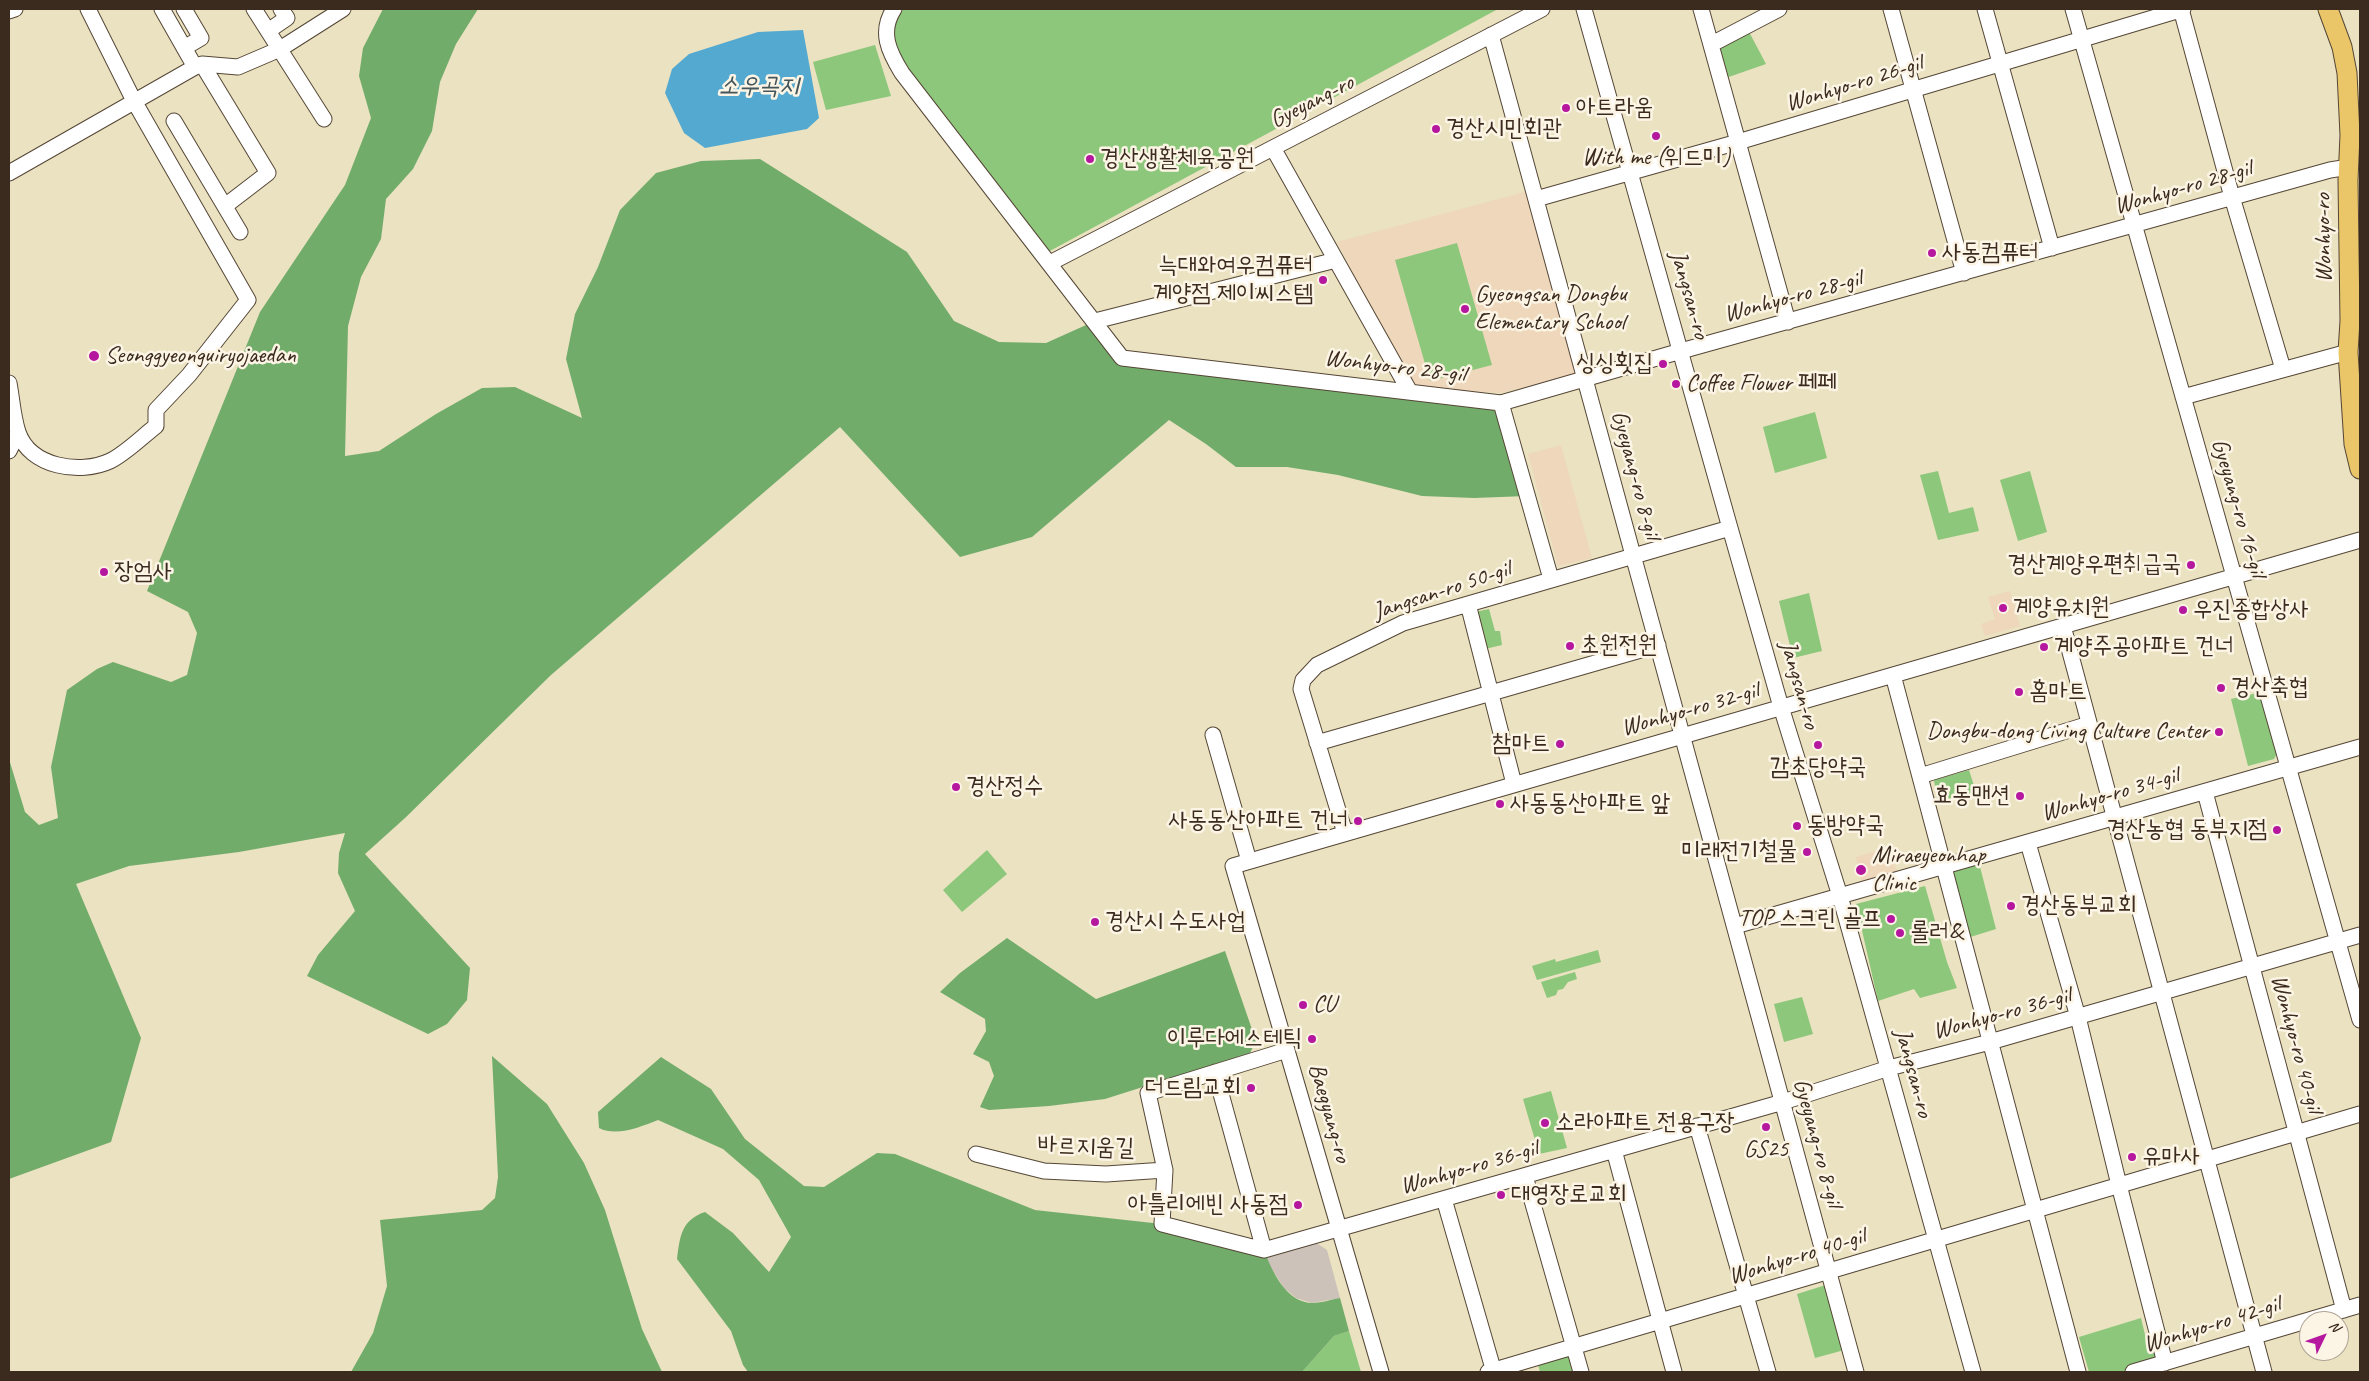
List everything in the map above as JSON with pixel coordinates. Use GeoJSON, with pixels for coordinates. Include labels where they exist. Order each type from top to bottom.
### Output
{"type":"FeatureCollection","features":[{"type":"Feature","properties":{"kind":"main road","name":"Wonhyo-ro"},"geometry":{"type":"LineString","coordinates":[[2328,9],[2342,46],[2347,73],[2350,135],[2350,321],[2348,352],[2354,444],[2360,469]]}},
{"type":"Feature","properties":{"kind":"street"},"geometry":{"type":"LineString","coordinates":[[9,11],[15,9]]}},
{"type":"Feature","properties":{"kind":"street"},"geometry":{"type":"LineString","coordinates":[[9,383],[18,433],[33,456],[48,463],[86,467],[111,461],[156,426],[156,410],[189,375],[248,300],[134,101],[88,9]]}},
{"type":"Feature","properties":{"kind":"street"},"geometry":{"type":"LineString","coordinates":[[162,9],[184,48],[198,65],[268,173],[225,206]]}},
{"type":"Feature","properties":{"kind":"street"},"geometry":{"type":"LineString","coordinates":[[184,9],[201,38],[184,48]]}},
{"type":"Feature","properties":{"kind":"street"},"geometry":{"type":"LineString","coordinates":[[254,9],[324,119]]}},
{"type":"Feature","properties":{"kind":"street"},"geometry":{"type":"LineString","coordinates":[[268,31],[287,18],[281,9]]}},
{"type":"Feature","properties":{"kind":"street"},"geometry":{"type":"LineString","coordinates":[[9,173],[198,65],[238,67],[280,49],[343,9]]}},
{"type":"Feature","properties":{"kind":"street","name":"Wonhyo-ro 28-gil"},"geometry":{"type":"LineString","coordinates":[[894,9],[887,20],[885,31],[891,56],[964,154],[1122,358],[1501,403],[1681,350],[2349,166]]}},
{"type":"Feature","properties":{"kind":"street","name":"Gyeyang-ro"},"geometry":{"type":"LineString","coordinates":[[1050,263],[1542,9]]}},
{"type":"Feature","properties":{"kind":"street","name":"Jangsan-ro"},"geometry":{"type":"LineString","coordinates":[[1584,9],[1781,707],[1840,896],[1973,1372]]}},
{"type":"Feature","properties":{"kind":"street"},"geometry":{"type":"LineString","coordinates":[[1701,9],[1788,322]]}},
{"type":"Feature","properties":{"kind":"street"},"geometry":{"type":"LineString","coordinates":[[1712,44],[1779,9]]}},
{"type":"Feature","properties":{"kind":"street"},"geometry":{"type":"LineString","coordinates":[[1891,9],[1964,273]]}},
{"type":"Feature","properties":{"kind":"street"},"geometry":{"type":"LineString","coordinates":[[1985,9],[2052,248]]}},
{"type":"Feature","properties":{"kind":"street","name":"Gyeyang-ro 16-gil"},"geometry":{"type":"LineString","coordinates":[[2073,9],[2360,1020]]}},
{"type":"Feature","properties":{"kind":"street"},"geometry":{"type":"LineString","coordinates":[[2182,9],[2232,197],[2283,369]]}},
{"type":"Feature","properties":{"kind":"street","name":"Wonhyo-ro 26-gil"},"geometry":{"type":"LineString","coordinates":[[1536,199],[1738,142],[2182,9]]}},
{"type":"Feature","properties":{"kind":"street","name":"Gyeyang-ro 8-gil"},"geometry":{"type":"LineString","coordinates":[[1491,35],[1856,1372]]}},
{"type":"Feature","properties":{"kind":"street"},"geometry":{"type":"LineString","coordinates":[[174,121],[240,232]]}},
{"type":"Feature","properties":{"kind":"street"},"geometry":{"type":"LineString","coordinates":[[1273,148],[1410,392]]}},
{"type":"Feature","properties":{"kind":"street"},"geometry":{"type":"LineString","coordinates":[[1095,321],[1336,260]]}},
{"type":"Feature","properties":{"kind":"street"},"geometry":{"type":"LineString","coordinates":[[2183,397],[2348,352]]}},
{"type":"Feature","properties":{"kind":"street"},"geometry":{"type":"LineString","coordinates":[[1501,403],[1551,580]]}},
{"type":"Feature","properties":{"kind":"street"},"geometry":{"type":"LineString","coordinates":[[9,451],[18,433]]}},
{"type":"Feature","properties":{"kind":"street","name":"Jangsan-ro 50-gil"},"geometry":{"type":"LineString","coordinates":[[1344,833],[1301,689],[1303,680],[1308,672],[1317,665],[1403,623],[1730,528]]}},
{"type":"Feature","properties":{"kind":"street","name":"Wonhyo-ro 32-gil"},"geometry":{"type":"LineString","coordinates":[[1233,866],[2360,540]]}},
{"type":"Feature","properties":{"kind":"street"},"geometry":{"type":"LineString","coordinates":[[1468,604],[1514,784]]}},
{"type":"Feature","properties":{"kind":"street"},"geometry":{"type":"LineString","coordinates":[[2063,626],[2264,1372]]}},
{"type":"Feature","properties":{"kind":"street"},"geometry":{"type":"LineString","coordinates":[[1317,743],[1658,645]]}},
{"type":"Feature","properties":{"kind":"street"},"geometry":{"type":"LineString","coordinates":[[1893,675],[2078,1372]]}},
{"type":"Feature","properties":{"kind":"street"},"geometry":{"type":"LineString","coordinates":[[1920,776],[2089,724]]}},
{"type":"Feature","properties":{"kind":"street"},"geometry":{"type":"LineString","coordinates":[[1213,735],[1249,861]]}},
{"type":"Feature","properties":{"kind":"street","name":"Wonhyo-ro 34-gil"},"geometry":{"type":"LineString","coordinates":[[1840,896],[2360,747]]}},
{"type":"Feature","properties":{"kind":"street","name":"Wonhyo-ro 34-gil"},"geometry":{"type":"LineString","coordinates":[[2205,792],[2252,966]]}},
{"type":"Feature","properties":{"kind":"street","name":"Wonhyo-ro 34-gil"},"geometry":{"type":"LineString","coordinates":[[2028,842],[2078,1017]]}},
{"type":"Feature","properties":{"kind":"street","name":"Baegyang-ro"},"geometry":{"type":"LineString","coordinates":[[1233,866],[1380,1372]]}},
{"type":"Feature","properties":{"kind":"street"},"geometry":{"type":"LineString","coordinates":[[1735,926],[1840,896]]}},
{"type":"Feature","properties":{"kind":"street","name":"Wonhyo-ro 36-gil"},"geometry":{"type":"LineString","coordinates":[[1264,1250],[1782,1102],[1889,1068],[1990,1042],[2360,935]]}},
{"type":"Feature","properties":{"kind":"street","name":"Wonhyo-ro 40-gil"},"geometry":{"type":"LineString","coordinates":[[2252,966],[2344,1310]]}},
{"type":"Feature","properties":{"kind":"street"},"geometry":{"type":"LineString","coordinates":[[2078,1017],[2165,1363]]}},
{"type":"Feature","properties":{"kind":"street"},"geometry":{"type":"LineString","coordinates":[[1215,1072],[1264,1250],[1162,1224],[1165,1170],[1148,1093],[1215,1072],[1287,1050]]}},
{"type":"Feature","properties":{"kind":"street","name":"Wonhyo-ro 40-gil"},"geometry":{"type":"LineString","coordinates":[[1492,1372],[2360,1114]]}},
{"type":"Feature","properties":{"kind":"street"},"geometry":{"type":"LineString","coordinates":[[1698,1126],[1768,1372]]}},
{"type":"Feature","properties":{"kind":"street"},"geometry":{"type":"LineString","coordinates":[[1614,1150],[1674,1372]]}},
{"type":"Feature","properties":{"kind":"street","name":"바르지움길"},"geometry":{"type":"LineString","coordinates":[[976,1154],[1044,1171],[1106,1174],[1165,1170]]}},
{"type":"Feature","properties":{"kind":"street"},"geometry":{"type":"LineString","coordinates":[[1525,1176],[1581,1372]]}},
{"type":"Feature","properties":{"kind":"street"},"geometry":{"type":"LineString","coordinates":[[1444,1199],[1492,1372]]}},
{"type":"Feature","properties":{"kind":"street","name":"Wonhyo-ro 42-gil"},"geometry":{"type":"LineString","coordinates":[[2133,1372],[2360,1305]]}},
{"type":"Feature","properties":{"kind":"shaded area","name":"Gyeongsan Dongbu Elementary School"},"geometry":{"type":"Polygon","coordinates":[[[1525,192],[1577,376],[1500,393],[1412,386],[1337,242],[1525,192]]]}},
{"type":"Feature","properties":{"kind":"shaded area"},"geometry":{"type":"Polygon","coordinates":[[[1561,445],[1592,558],[1558,566],[1528,454],[1561,445]]]}},
{"type":"Feature","properties":{"kind":"shaded area","name":"계양유치원"},"geometry":{"type":"Polygon","coordinates":[[[2010,591],[2020,626],[1985,636],[1981,624],[1995,619],[1988,597],[2010,591]]]}},
{"type":"Feature","properties":{"kind":"shaded area"},"geometry":{"type":"Polygon","coordinates":[[[1889,847],[1897,872],[1862,882],[1856,857],[1889,847]]]}},
{"type":"Feature","properties":{"kind":"shaded area"},"geometry":{"type":"Polygon","coordinates":[[[1309,1238],[1327,1250],[1340,1298],[1312,1303],[1296,1298],[1284,1288],[1270,1266],[1264,1250],[1309,1238]]]}},
{"type":"Feature","properties":{"kind":"green space"},"geometry":{"type":"Polygon","coordinates":[[[383,9],[478,9],[456,44],[440,82],[432,131],[413,169],[386,199],[381,239],[361,277],[348,326],[345,456],[379,451],[436,414],[482,388],[515,387],[582,418],[566,359],[575,314],[598,267],[620,210],[656,173],[701,161],[760,159],[907,252],[954,321],[999,342],[1046,343],[1095,321],[1123,358],[1501,403],[1527,496],[1474,498],[1422,496],[1338,475],[1287,467],[1236,467],[1206,444],[1169,420],[1032,537],[960,557],[840,427],[551,675],[405,818],[365,854],[470,968],[467,1000],[447,1024],[428,1034],[307,976],[318,955],[355,911],[338,873],[339,853],[345,833],[239,852],[129,866],[76,884],[141,1038],[111,1142],[9,1179],[9,759],[25,812],[39,825],[58,818],[51,767],[67,690],[97,669],[113,662],[171,682],[187,675],[197,633],[188,612],[147,591],[260,312],[345,185],[371,118],[359,76],[363,48],[383,9]]]}},
{"type":"Feature","properties":{"kind":"green space","name":"경산생활체육공원"},"geometry":{"type":"Polygon","coordinates":[[[885,9],[1498,9],[1035,259],[885,59],[880,34],[882,15],[885,9]]]}},
{"type":"Feature","properties":{"kind":"green space"},"geometry":{"type":"Polygon","coordinates":[[[1747,28],[1766,64],[1723,79],[1714,45],[1747,28]]]}},
{"type":"Feature","properties":{"kind":"green space"},"geometry":{"type":"Polygon","coordinates":[[[875,45],[891,96],[826,110],[813,62],[875,45]]]}},
{"type":"Feature","properties":{"kind":"green space"},"geometry":{"type":"Polygon","coordinates":[[[1457,243],[1492,365],[1430,381],[1395,260],[1457,243]]]}},
{"type":"Feature","properties":{"kind":"green space"},"geometry":{"type":"Polygon","coordinates":[[[1815,412],[1827,458],[1775,473],[1763,427],[1815,412]]]}},
{"type":"Feature","properties":{"kind":"green space"},"geometry":{"type":"Polygon","coordinates":[[[1938,471],[1949,513],[1973,507],[1979,531],[1938,540],[1920,475],[1938,471]]]}},
{"type":"Feature","properties":{"kind":"green space"},"geometry":{"type":"Polygon","coordinates":[[[2030,471],[2047,532],[2018,541],[2000,480],[2030,471]]]}},
{"type":"Feature","properties":{"kind":"green space"},"geometry":{"type":"Polygon","coordinates":[[[1809,593],[1822,651],[1793,658],[1779,601],[1809,593]]]}},
{"type":"Feature","properties":{"kind":"green space"},"geometry":{"type":"Polygon","coordinates":[[[1489,609],[1495,631],[1500,631],[1502,645],[1485,649],[1475,612],[1489,609]]]}},
{"type":"Feature","properties":{"kind":"green space"},"geometry":{"type":"Polygon","coordinates":[[[2266,691],[2279,750],[2274,759],[2248,766],[2231,699],[2266,691]]]}},
{"type":"Feature","properties":{"kind":"green space"},"geometry":{"type":"Polygon","coordinates":[[[1969,770],[1976,792],[1938,804],[1934,780],[1969,770]]]}},
{"type":"Feature","properties":{"kind":"green space"},"geometry":{"type":"Polygon","coordinates":[[[987,850],[1007,874],[962,912],[943,890],[987,850]]]}},
{"type":"Feature","properties":{"kind":"green space"},"geometry":{"type":"Polygon","coordinates":[[[1978,859],[1996,929],[1964,939],[1947,872],[1978,859]]]}},
{"type":"Feature","properties":{"kind":"green space","name":"롤러&"},"geometry":{"type":"Polygon","coordinates":[[[1925,886],[1947,962],[1957,988],[1920,998],[1914,989],[1878,1001],[1856,904],[1925,886]]]}},
{"type":"Feature","properties":{"kind":"green space"},"geometry":{"type":"Polygon","coordinates":[[[1007,938],[1096,999],[1225,951],[1256,1041],[1250,1053],[1105,1099],[1049,1106],[989,1110],[980,1107],[994,1076],[989,1062],[973,1054],[986,1031],[985,1019],[940,992],[960,973],[1007,938]]]}},
{"type":"Feature","properties":{"kind":"green space"},"geometry":{"type":"Polygon","coordinates":[[[1598,950],[1601,962],[1537,980],[1532,966],[1555,959],[1556,962],[1598,950]]]}},
{"type":"Feature","properties":{"kind":"green space"},"geometry":{"type":"Polygon","coordinates":[[[1575,972],[1577,979],[1568,982],[1563,989],[1558,990],[1556,995],[1547,998],[1541,982],[1575,972]]]}},
{"type":"Feature","properties":{"kind":"green space"},"geometry":{"type":"Polygon","coordinates":[[[1802,997],[1813,1034],[1784,1042],[1774,1004],[1802,997]]]}},
{"type":"Feature","properties":{"kind":"green space"},"geometry":{"type":"Polygon","coordinates":[[[492,1056],[547,1104],[584,1163],[605,1210],[642,1329],[662,1372],[351,1372],[373,1333],[387,1286],[380,1220],[482,1210],[495,1198],[498,1177],[492,1056]]]}},
{"type":"Feature","properties":{"kind":"green space"},"geometry":{"type":"Polygon","coordinates":[[[661,1057],[711,1089],[745,1139],[804,1186],[824,1187],[877,1153],[895,1154],[1035,1210],[1162,1224],[1264,1250],[1281,1284],[1295,1298],[1303,1302],[1313,1303],[1340,1298],[1349,1331],[1334,1336],[1302,1372],[748,1372],[743,1365],[731,1331],[677,1259],[683,1230],[697,1215],[705,1212],[733,1233],[769,1272],[791,1237],[759,1180],[723,1149],[658,1120],[621,1131],[613,1132],[599,1128],[598,1112],[661,1057]]]}},
{"type":"Feature","properties":{"kind":"green space","name":"소라아파트 전용구장"},"geometry":{"type":"Polygon","coordinates":[[[1551,1091],[1567,1148],[1539,1154],[1523,1099],[1551,1091]]]}},
{"type":"Feature","properties":{"kind":"green space"},"geometry":{"type":"Polygon","coordinates":[[[1829,1284],[1848,1349],[1815,1358],[1797,1294],[1829,1284]]]}},
{"type":"Feature","properties":{"kind":"green space"},"geometry":{"type":"Polygon","coordinates":[[[2141,1318],[2146,1339],[2157,1337],[2163,1362],[2126,1372],[2089,1372],[2079,1337],[2141,1318]]]}},
{"type":"Feature","properties":{"kind":"green space"},"geometry":{"type":"Polygon","coordinates":[[[1349,1331],[1361,1372],[1302,1372],[1334,1336],[1349,1331]]]}},
{"type":"Feature","properties":{"kind":"green space"},"geometry":{"type":"Polygon","coordinates":[[[1572,1350],[1579,1372],[1540,1372],[1537,1361],[1572,1350]]]}},
{"type":"Feature","properties":{"kind":"water","name":"소우곡지"},"geometry":{"type":"Polygon","coordinates":[[[803,30],[819,118],[807,129],[705,148],[684,133],[665,93],[672,69],[689,54],[758,32],[803,30]]]}},
{"type":"Feature","properties":{"kind":"place","name":"아트라움"},"geometry":{"type":"Point","coordinates":[1566,108]}},
{"type":"Feature","properties":{"kind":"place","name":"경산시민회관"},"geometry":{"type":"Point","coordinates":[1436,129]}},
{"type":"Feature","properties":{"kind":"place","name":"With me (위드미)"},"geometry":{"type":"Point","coordinates":[1656,136]}},
{"type":"Feature","properties":{"kind":"place","name":"경산생활체육공원"},"geometry":{"type":"Point","coordinates":[1090,159]}},
{"type":"Feature","properties":{"kind":"place","name":"사동컴퓨터"},"geometry":{"type":"Point","coordinates":[1932,253]}},
{"type":"Feature","properties":{"kind":"place","name":"늑대와여우컴퓨터 계양점 제이씨스템"},"geometry":{"type":"Point","coordinates":[1323,280]}},
{"type":"Feature","properties":{"kind":"place","name":"Gyeongsan Dongbu Elementary School"},"geometry":{"type":"Point","coordinates":[1465,309]}},
{"type":"Feature","properties":{"kind":"place","name":"Seonggyeonguiryojaedan"},"geometry":{"type":"Point","coordinates":[94,356]}},
{"type":"Feature","properties":{"kind":"place","name":"싱싱횟집"},"geometry":{"type":"Point","coordinates":[1663,364]}},
{"type":"Feature","properties":{"kind":"place","name":"Coffee Flower 페페"},"geometry":{"type":"Point","coordinates":[1676,384]}},
{"type":"Feature","properties":{"kind":"place","name":"경산계양우편취급국"},"geometry":{"type":"Point","coordinates":[2191,565]}},
{"type":"Feature","properties":{"kind":"place","name":"장엄사"},"geometry":{"type":"Point","coordinates":[104,572]}},
{"type":"Feature","properties":{"kind":"place","name":"계양유치원"},"geometry":{"type":"Point","coordinates":[2003,608]}},
{"type":"Feature","properties":{"kind":"place","name":"우진종합상사"},"geometry":{"type":"Point","coordinates":[2183,610]}},
{"type":"Feature","properties":{"kind":"place","name":"초원전원"},"geometry":{"type":"Point","coordinates":[1570,646]}},
{"type":"Feature","properties":{"kind":"place","name":"계양주공아파트 건너"},"geometry":{"type":"Point","coordinates":[2044,647]}},
{"type":"Feature","properties":{"kind":"place","name":"경산축협"},"geometry":{"type":"Point","coordinates":[2221,688]}},
{"type":"Feature","properties":{"kind":"place","name":"홈마트"},"geometry":{"type":"Point","coordinates":[2019,692]}},
{"type":"Feature","properties":{"kind":"place","name":"Dongbu-dong Living Culture Center"},"geometry":{"type":"Point","coordinates":[2219,732]}},
{"type":"Feature","properties":{"kind":"place","name":"참마트"},"geometry":{"type":"Point","coordinates":[1560,744]}},
{"type":"Feature","properties":{"kind":"place","name":"감초당약국"},"geometry":{"type":"Point","coordinates":[1818,745]}},
{"type":"Feature","properties":{"kind":"place","name":"경산정수"},"geometry":{"type":"Point","coordinates":[956,787]}},
{"type":"Feature","properties":{"kind":"place","name":"효동맨션"},"geometry":{"type":"Point","coordinates":[2020,796]}},
{"type":"Feature","properties":{"kind":"place","name":"사동동산아파트 앞"},"geometry":{"type":"Point","coordinates":[1500,804]}},
{"type":"Feature","properties":{"kind":"place","name":"사동동산아파트 건너"},"geometry":{"type":"Point","coordinates":[1358,821]}},
{"type":"Feature","properties":{"kind":"place","name":"동방약국"},"geometry":{"type":"Point","coordinates":[1797,826]}},
{"type":"Feature","properties":{"kind":"place","name":"경산농협 동부지점"},"geometry":{"type":"Point","coordinates":[2277,830]}},
{"type":"Feature","properties":{"kind":"place","name":"미래전기철물"},"geometry":{"type":"Point","coordinates":[1807,852]}},
{"type":"Feature","properties":{"kind":"place","name":"Miraeyeonhap Clinic"},"geometry":{"type":"Point","coordinates":[1861,870]}},
{"type":"Feature","properties":{"kind":"place","name":"경산동부교회"},"geometry":{"type":"Point","coordinates":[2011,906]}},
{"type":"Feature","properties":{"kind":"place","name":"TOP 스크린 골프"},"geometry":{"type":"Point","coordinates":[1891,919]}},
{"type":"Feature","properties":{"kind":"place","name":"경산시 수도사업"},"geometry":{"type":"Point","coordinates":[1095,922]}},
{"type":"Feature","properties":{"kind":"place","name":"롤러&"},"geometry":{"type":"Point","coordinates":[1900,933]}},
{"type":"Feature","properties":{"kind":"place","name":"CU"},"geometry":{"type":"Point","coordinates":[1303,1005]}},
{"type":"Feature","properties":{"kind":"place","name":"이루다에스테틱"},"geometry":{"type":"Point","coordinates":[1312,1039]}},
{"type":"Feature","properties":{"kind":"place","name":"더드림교회"},"geometry":{"type":"Point","coordinates":[1251,1088]}},
{"type":"Feature","properties":{"kind":"place","name":"소라아파트 전용구장"},"geometry":{"type":"Point","coordinates":[1545,1123]}},
{"type":"Feature","properties":{"kind":"place","name":"GS25"},"geometry":{"type":"Point","coordinates":[1766,1127]}},
{"type":"Feature","properties":{"kind":"place","name":"유마사"},"geometry":{"type":"Point","coordinates":[2132,1157]}},
{"type":"Feature","properties":{"kind":"place","name":"대영장로교회"},"geometry":{"type":"Point","coordinates":[1501,1195]}},
{"type":"Feature","properties":{"kind":"place","name":"아틀리에빈 사동점"},"geometry":{"type":"Point","coordinates":[1298,1205]}}]}
